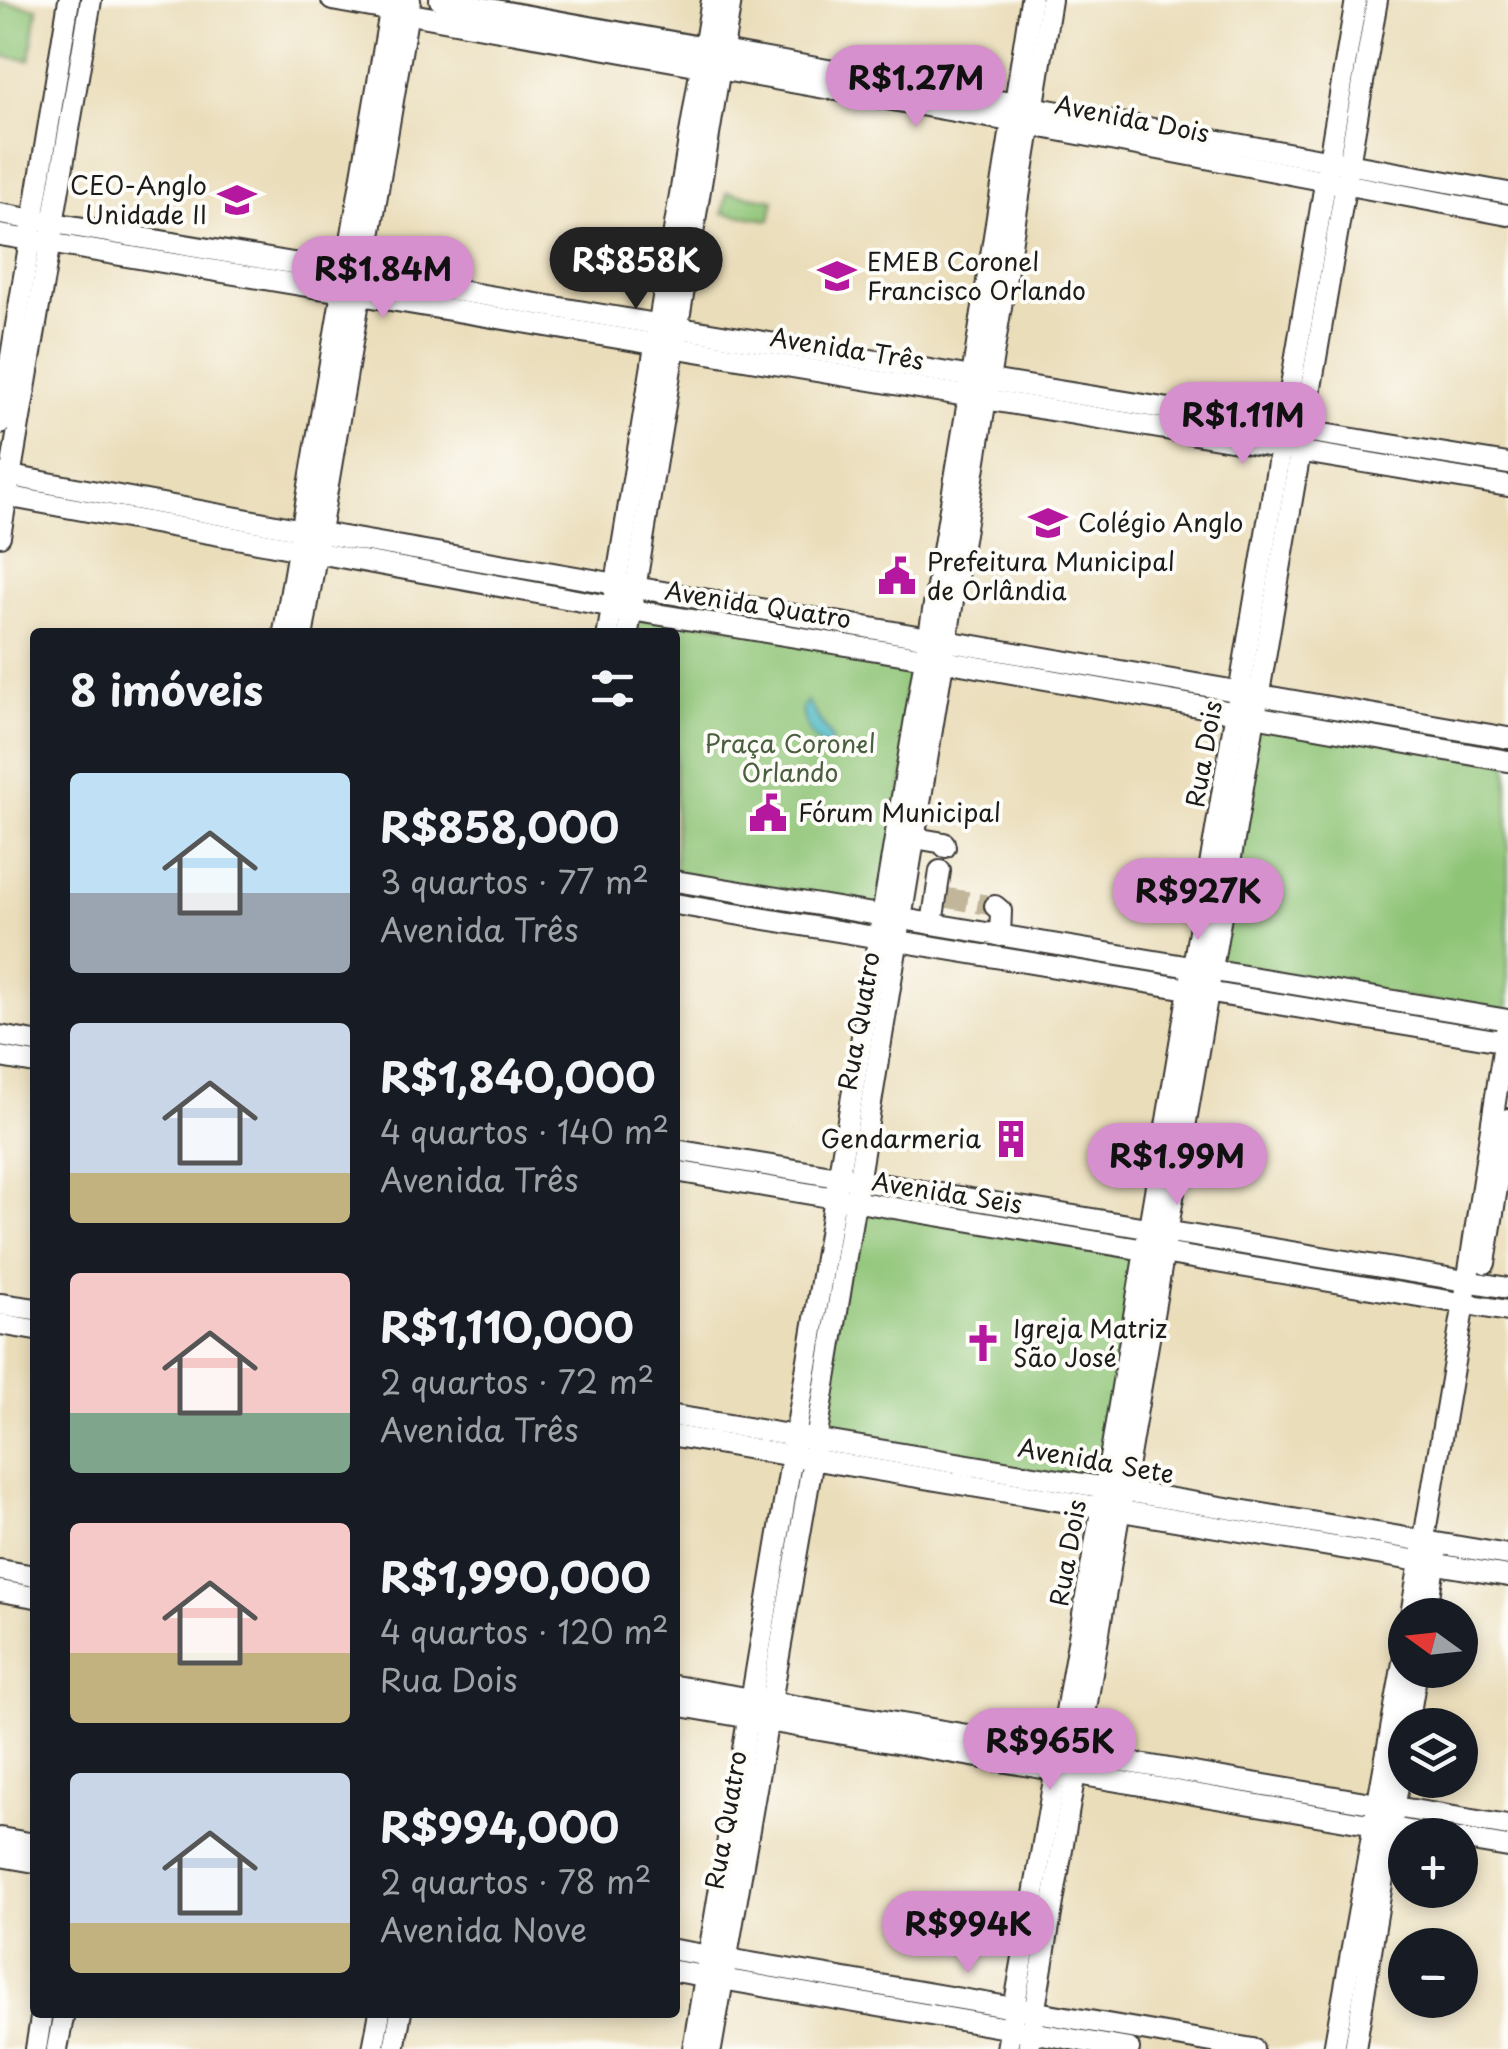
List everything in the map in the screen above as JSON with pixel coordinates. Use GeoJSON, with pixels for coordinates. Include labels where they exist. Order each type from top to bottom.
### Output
{"type":"FeatureCollection","features":[{"type":"Feature","properties":{"kind":"street"},"geometry":{"type":"LineString","coordinates":[[0,536],[69,0]]}},
{"type":"Feature","properties":{"kind":"street"},"geometry":{"type":"LineString","coordinates":[[0,424],[91,0]]}},
{"type":"Feature","properties":{"kind":"street","name":"Avenida Dois"},"geometry":{"type":"LineString","coordinates":[[332,0],[400,6],[711,58],[1336,172],[1508,193]]}},
{"type":"Feature","properties":{"kind":"street","name":"Avenida Dois"},"geometry":{"type":"LineString","coordinates":[[440,0],[711,58]]}},
{"type":"Feature","properties":{"kind":"street"},"geometry":{"type":"LineString","coordinates":[[610,628],[622,608],[667,335],[711,58],[712,0]]}},
{"type":"Feature","properties":{"kind":"street"},"geometry":{"type":"LineString","coordinates":[[711,58],[730,0]]}},
{"type":"Feature","properties":{"kind":"street","name":"Rua Quatro"},"geometry":{"type":"LineString","coordinates":[[693,2049],[716,1967],[805,1448],[980,387],[1022,115],[1031,0]]}},
{"type":"Feature","properties":{"kind":"street","name":"Rua Quatro"},"geometry":{"type":"LineString","coordinates":[[1022,115],[1051,0]]}},
{"type":"Feature","properties":{"kind":"street","name":"Rua Dois"},"geometry":{"type":"LineString","coordinates":[[1021,2030],[1295,428],[1336,172],[1356,0]]}},
{"type":"Feature","properties":{"kind":"street","name":"Rua Dois"},"geometry":{"type":"LineString","coordinates":[[1336,172],[1377,0]]}},
{"type":"Feature","properties":{"kind":"street"},"geometry":{"type":"LineString","coordinates":[[303,628],[310,540],[400,6]]}},
{"type":"Feature","properties":{"kind":"street","name":"Avenida Dois"},"geometry":{"type":"LineString","coordinates":[[1336,172],[1508,215]]}},
{"type":"Feature","properties":{"kind":"street","name":"Avenida Três"},"geometry":{"type":"LineString","coordinates":[[0,214],[42,231],[980,387],[1295,428],[1508,464]]}},
{"type":"Feature","properties":{"kind":"street","name":"Avenida Três"},"geometry":{"type":"LineString","coordinates":[[0,235],[42,231]]}},
{"type":"Feature","properties":{"kind":"street","name":"Avenida Três"},"geometry":{"type":"LineString","coordinates":[[980,387],[1291,450],[1508,486]]}},
{"type":"Feature","properties":{"kind":"street","name":"Avenida Quatro"},"geometry":{"type":"LineString","coordinates":[[4,485],[310,540],[626,586],[1246,715],[1508,760]]}},
{"type":"Feature","properties":{"kind":"street"},"geometry":{"type":"LineString","coordinates":[[285,628],[310,540]]}},
{"type":"Feature","properties":{"kind":"street","name":"Avenida Quatro"},"geometry":{"type":"LineString","coordinates":[[310,540],[622,608],[1249,693],[1508,738]]}},
{"type":"Feature","properties":{"kind":"street"},"geometry":{"type":"LineString","coordinates":[[622,608],[627,628]]}},
{"type":"Feature","properties":{"kind":"street","name":"Rua Quatro"},"geometry":{"type":"LineString","coordinates":[[891,918],[906,891],[915,838],[936,649]]}},
{"type":"Feature","properties":{"kind":"street"},"geometry":{"type":"LineString","coordinates":[[915,838],[945,847]]}},
{"type":"Feature","properties":{"kind":"street"},"geometry":{"type":"LineString","coordinates":[[932,924],[942,897],[940,871]]}},
{"type":"Feature","properties":{"kind":"street"},"geometry":{"type":"LineString","coordinates":[[680,882],[1000,936],[1200,979]]}},
{"type":"Feature","properties":{"kind":"street"},"geometry":{"type":"LineString","coordinates":[[906,891],[942,897]]}},
{"type":"Feature","properties":{"kind":"street"},"geometry":{"type":"LineString","coordinates":[[680,905],[888,940],[1200,979],[1507,1028],[1475,1282]]}},
{"type":"Feature","properties":{"kind":"street"},"geometry":{"type":"LineString","coordinates":[[995,906],[1002,912],[1000,936]]}},
{"type":"Feature","properties":{"kind":"street"},"geometry":{"type":"LineString","coordinates":[[0,1036],[30,1041]]}},
{"type":"Feature","properties":{"kind":"street"},"geometry":{"type":"LineString","coordinates":[[0,1057],[30,1062]]}},
{"type":"Feature","properties":{"kind":"street"},"geometry":{"type":"LineString","coordinates":[[1416,1598],[1429,1552],[1475,1282],[1508,1120]]}},
{"type":"Feature","properties":{"kind":"street","name":"Avenida Seis"},"geometry":{"type":"LineString","coordinates":[[680,1151],[1508,1288]]}},
{"type":"Feature","properties":{"kind":"street","name":"Avenida Seis"},"geometry":{"type":"LineString","coordinates":[[680,1172],[1508,1311]]}},
{"type":"Feature","properties":{"kind":"street"},"geometry":{"type":"LineString","coordinates":[[0,1304],[30,1309]]}},
{"type":"Feature","properties":{"kind":"street"},"geometry":{"type":"LineString","coordinates":[[0,1324],[30,1329]]}},
{"type":"Feature","properties":{"kind":"street","name":"Avenida Sete"},"geometry":{"type":"LineString","coordinates":[[680,1417],[805,1448]]}},
{"type":"Feature","properties":{"kind":"street","name":"Avenida Sete"},"geometry":{"type":"LineString","coordinates":[[680,1436],[805,1448],[1429,1552],[1508,1556]]}},
{"type":"Feature","properties":{"kind":"street"},"geometry":{"type":"LineString","coordinates":[[1427,1598],[1429,1552]]}},
{"type":"Feature","properties":{"kind":"street","name":"Avenida Sete"},"geometry":{"type":"LineString","coordinates":[[1429,1552],[1508,1576]]}},
{"type":"Feature","properties":{"kind":"street"},"geometry":{"type":"LineString","coordinates":[[0,1570],[30,1575]]}},
{"type":"Feature","properties":{"kind":"street"},"geometry":{"type":"LineString","coordinates":[[0,1590],[30,1595]]}},
{"type":"Feature","properties":{"kind":"street"},"geometry":{"type":"LineString","coordinates":[[680,1687],[760,1709],[1385,1817],[1508,1826]]}},
{"type":"Feature","properties":{"kind":"street"},"geometry":{"type":"LineString","coordinates":[[1355,2049],[1401,1688]]}},
{"type":"Feature","properties":{"kind":"street"},"geometry":{"type":"LineString","coordinates":[[680,1705],[760,1709]]}},
{"type":"Feature","properties":{"kind":"street"},"geometry":{"type":"LineString","coordinates":[[1334,2049],[1390,1798]]}},
{"type":"Feature","properties":{"kind":"street"},"geometry":{"type":"LineString","coordinates":[[0,1838],[30,1843]]}},
{"type":"Feature","properties":{"kind":"street"},"geometry":{"type":"LineString","coordinates":[[1478,1842],[1508,1847]]}},
{"type":"Feature","properties":{"kind":"street"},"geometry":{"type":"LineString","coordinates":[[0,1856],[30,1861]]}},
{"type":"Feature","properties":{"kind":"street"},"geometry":{"type":"LineString","coordinates":[[680,1952],[716,1967],[1129,2049]]}},
{"type":"Feature","properties":{"kind":"street"},"geometry":{"type":"LineString","coordinates":[[680,1971],[716,1967]]}},
{"type":"Feature","properties":{"kind":"street","name":"Rua Quatro"},"geometry":{"type":"LineString","coordinates":[[711,2049],[716,1967]]}},
{"type":"Feature","properties":{"kind":"street"},"geometry":{"type":"LineString","coordinates":[[36,2049],[41,2018]]}},
{"type":"Feature","properties":{"kind":"street"},"geometry":{"type":"LineString","coordinates":[[58,2049],[63,2018]]}},
{"type":"Feature","properties":{"kind":"street"},"geometry":{"type":"LineString","coordinates":[[373,2049],[379,2018]]}},
{"type":"Feature","properties":{"kind":"street"},"geometry":{"type":"LineString","coordinates":[[394,2049],[400,2018]]}},
{"type":"Feature","properties":{"kind":"street"},"geometry":{"type":"LineString","coordinates":[[1021,2030],[1253,2049]]}},
{"type":"Feature","properties":{"kind":"green space"},"geometry":{"type":"Polygon","coordinates":[[[0,2],[37,8],[30,60],[0,56],[0,2]]]}},
{"type":"Feature","properties":{"kind":"green space"},"geometry":{"type":"Polygon","coordinates":[[[727,192],[774,200],[770,220],[723,213],[727,192]]]}},
{"type":"Feature","properties":{"kind":"green space","name":"Praça Coronel Orlando"},"geometry":{"type":"Polygon","coordinates":[[[631,610],[924,658],[881,916],[680,882],[680,628],[629,628],[631,610]]]}},
{"type":"Feature","properties":{"kind":"green space"},"geometry":{"type":"Polygon","coordinates":[[[1257,717],[1508,761],[1508,1012],[1212,970],[1257,717]]]}},
{"type":"Feature","properties":{"kind":"green space"},"geometry":{"type":"Polygon","coordinates":[[[854,1203],[1144,1251],[1105,1488],[816,1439],[854,1203]]]}},
{"type":"Feature","properties":{"kind":"water"},"geometry":{"type":"Polygon","coordinates":[[[807,701],[832,739],[829,749],[818,743],[807,727],[802,708],[807,701]]]}},
{"type":"Feature","properties":{"kind":"tunnel"},"geometry":{"type":"LineString","coordinates":[[948,898],[995,906]]}},
{"type":"Feature","properties":{"kind":"place","name":"CEO-Anglo Unidade II"},"geometry":{"type":"Point","coordinates":[237,200]}},
{"type":"Feature","properties":{"kind":"place","name":"EMEB Coronel Francisco Orlando"},"geometry":{"type":"Point","coordinates":[837,276]}},
{"type":"Feature","properties":{"kind":"place","name":"Colégio Anglo"},"geometry":{"type":"Point","coordinates":[1048,523]}},
{"type":"Feature","properties":{"kind":"place","name":"Prefeitura Municipal de Orlândia"},"geometry":{"type":"Point","coordinates":[897,576]}},
{"type":"Feature","properties":{"kind":"place","name":"Fórum Municipal"},"geometry":{"type":"Point","coordinates":[768,813]}},
{"type":"Feature","properties":{"kind":"place","name":"Gendarmeria"},"geometry":{"type":"Point","coordinates":[1011,1139]}},
{"type":"Feature","properties":{"kind":"place","name":"Igreja Matriz São José"},"geometry":{"type":"Point","coordinates":[983,1343]}}]}
